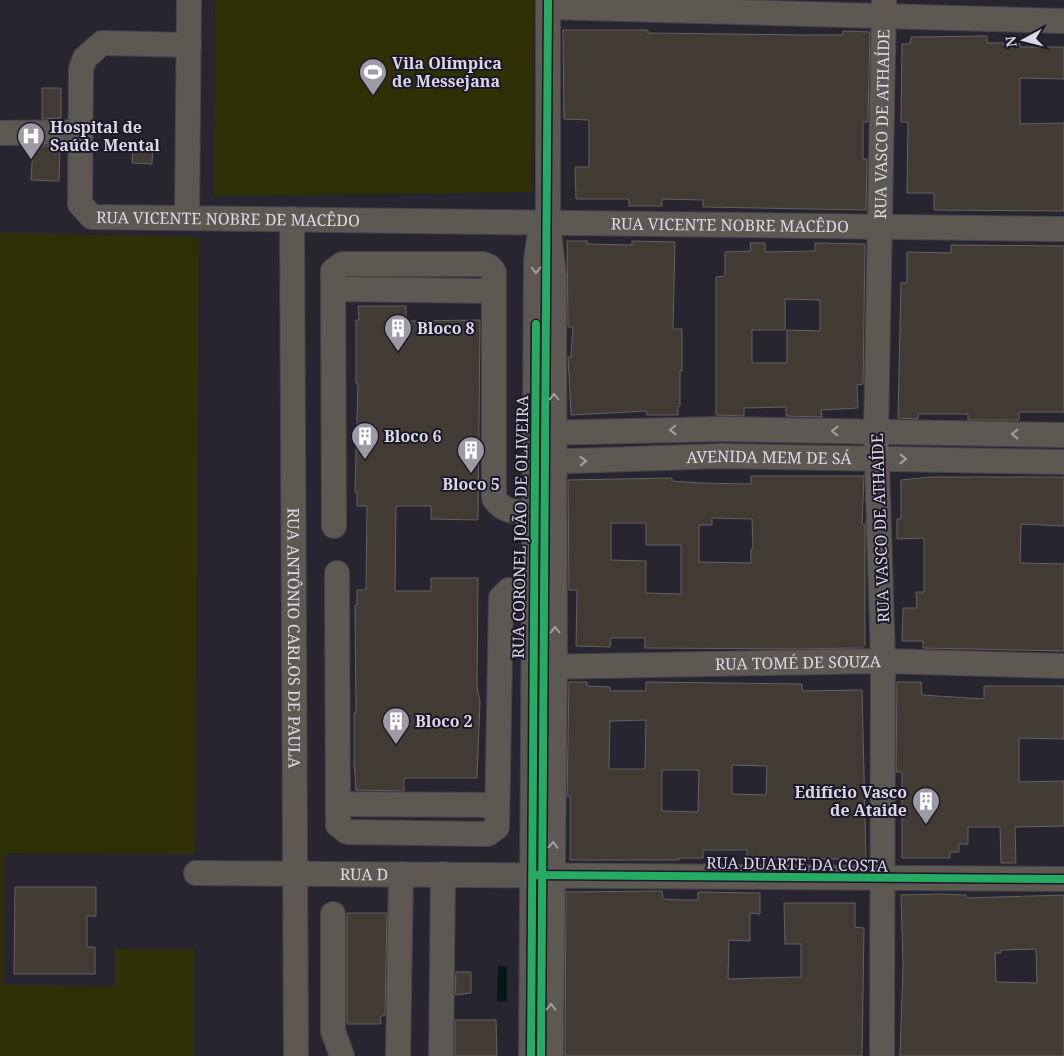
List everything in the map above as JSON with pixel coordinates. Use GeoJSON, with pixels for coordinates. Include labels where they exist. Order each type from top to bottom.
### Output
{"type":"FeatureCollection","features":[{"type":"Feature","properties":{"kind":"street"},"geometry":{"type":"LineString","coordinates":[[187,217],[189,0]]}},
{"type":"Feature","properties":{"kind":"street"},"geometry":{"type":"LineString","coordinates":[[548,4],[884,8],[1064,21]]}},
{"type":"Feature","properties":{"kind":"street","name":"RUA CORONEL JOÃO DE OLIVEIRA"},"geometry":{"type":"LineString","coordinates":[[531,1056],[542,875],[544,433],[536,261],[539,239],[548,224],[548,4]]}},
{"type":"Feature","properties":{"kind":"street","name":"RUA VASCO DE ATHAÍDE"},"geometry":{"type":"LineString","coordinates":[[882,1056],[883,661],[876,432],[884,8]]}},
{"type":"Feature","properties":{"kind":"street","name":"RUA VICENTE NOBRE DE MACÊDO"},"geometry":{"type":"LineString","coordinates":[[189,45],[102,43],[91,50],[85,58],[81,69],[80,204],[85,212],[92,217],[548,224]]}},
{"type":"Feature","properties":{"kind":"street"},"geometry":{"type":"LineString","coordinates":[[0,133],[80,132]]}},
{"type":"Feature","properties":{"kind":"street","name":"RUA ANTÔNIO CARLOS DE PAULA"},"geometry":{"type":"LineString","coordinates":[[292,219],[296,1056]]}},
{"type":"Feature","properties":{"kind":"street","name":"RUA VICENTE NOBRE MACÊDO"},"geometry":{"type":"LineString","coordinates":[[548,224],[1064,229]]}},
{"type":"Feature","properties":{"kind":"street"},"geometry":{"type":"LineString","coordinates":[[334,526],[334,289],[494,291],[494,498],[499,506],[507,511],[534,512]]}},
{"type":"Feature","properties":{"kind":"street"},"geometry":{"type":"LineString","coordinates":[[722,456],[723,429]]}},
{"type":"Feature","properties":{"kind":"street","name":"AVENIDA MEM DE SÁ"},"geometry":{"type":"LineString","coordinates":[[544,433],[723,429],[1064,435]]}},
{"type":"Feature","properties":{"kind":"street","name":"AVENIDA MEM DE SÁ"},"geometry":{"type":"LineString","coordinates":[[544,462],[722,456],[1064,462]]}},
{"type":"Feature","properties":{"kind":"street","name":"RUA CORONEL JOÃO DE OLIVEIRA"},"geometry":{"type":"LineString","coordinates":[[544,462],[534,512],[533,590],[544,667]]}},
{"type":"Feature","properties":{"kind":"street"},"geometry":{"type":"LineString","coordinates":[[337,573],[338,804],[497,805],[501,598],[509,590],[533,590]]}},
{"type":"Feature","properties":{"kind":"street","name":"RUA TOMÉ DE SOUZA"},"geometry":{"type":"LineString","coordinates":[[544,667],[883,661],[1064,666]]}},
{"type":"Feature","properties":{"kind":"street","name":"RUA D"},"geometry":{"type":"LineString","coordinates":[[196,873],[542,875]]}},
{"type":"Feature","properties":{"kind":"street"},"geometry":{"type":"LineString","coordinates":[[398,1056],[401,874]]}},
{"type":"Feature","properties":{"kind":"street"},"geometry":{"type":"LineString","coordinates":[[441,1056],[443,874]]}},
{"type":"Feature","properties":{"kind":"street","name":"RUA CORONEL JOÃO DE OLIVEIRA"},"geometry":{"type":"LineString","coordinates":[[542,875],[551,1056]]}},
{"type":"Feature","properties":{"kind":"street","name":"RUA DUARTE DA COSTA"},"geometry":{"type":"LineString","coordinates":[[542,875],[1064,878]]}},
{"type":"Feature","properties":{"kind":"street"},"geometry":{"type":"LineString","coordinates":[[334,914],[332,1031],[342,1056]]}},
{"type":"Feature","properties":{"kind":"shaded area","name":"Vila Olímpica de Messejana"},"geometry":{"type":"Polygon","coordinates":[[[215,0],[534,0],[531,192],[214,196],[215,0]]]}},
{"type":"Feature","properties":{"kind":"shaded area"},"geometry":{"type":"Polygon","coordinates":[[[0,233],[199,237],[195,854],[4,853],[3,985],[115,987],[115,949],[194,949],[194,1056],[0,1056],[0,233]]]}},
{"type":"Feature","properties":{"kind":"shaded area"},"geometry":{"type":"Polygon","coordinates":[[[498,966],[507,966],[507,1002],[497,1001],[498,966]]]}},
{"type":"Feature","properties":{"kind":"building"},"geometry":{"type":"Polygon","coordinates":[[[563,30],[648,30],[648,33],[804,35],[843,35],[843,31],[870,32],[868,122],[863,122],[863,159],[867,159],[866,210],[703,207],[703,200],[662,199],[662,206],[629,206],[629,199],[576,199],[575,167],[589,167],[589,120],[564,119],[563,30]]]}},
{"type":"Feature","properties":{"kind":"building"},"geometry":{"type":"Polygon","coordinates":[[[987,36],[987,43],[1020,43],[1020,47],[1064,47],[1064,79],[1020,78],[1020,124],[1064,123],[1064,211],[934,210],[934,193],[907,193],[908,122],[901,122],[902,44],[910,44],[911,37],[987,36]]]}},
{"type":"Feature","properties":{"kind":"building"},"geometry":{"type":"Polygon","coordinates":[[[42,88],[61,88],[61,118],[42,119],[42,88]]]}},
{"type":"Feature","properties":{"kind":"building"},"geometry":{"type":"Polygon","coordinates":[[[133,144],[153,145],[152,164],[132,163],[133,144]]]}},
{"type":"Feature","properties":{"kind":"building"},"geometry":{"type":"Polygon","coordinates":[[[33,146],[60,146],[59,181],[31,180],[33,146]]]}},
{"type":"Feature","properties":{"kind":"building"},"geometry":{"type":"Polygon","coordinates":[[[567,241],[587,241],[587,244],[632,245],[632,241],[675,242],[673,329],[682,329],[682,371],[680,371],[680,406],[678,407],[678,415],[647,415],[646,411],[571,415],[568,357],[571,357],[573,327],[568,327],[567,241]]]}},
{"type":"Feature","properties":{"kind":"building"},"geometry":{"type":"Polygon","coordinates":[[[750,243],[765,243],[765,252],[815,251],[815,243],[865,244],[863,384],[857,385],[858,408],[821,410],[822,417],[786,416],[786,407],[744,408],[744,416],[716,415],[716,277],[725,276],[725,252],[751,251],[750,243]],[[785,299],[785,330],[752,330],[752,363],[787,363],[787,330],[820,331],[820,300],[785,299]]]}},
{"type":"Feature","properties":{"kind":"building"},"geometry":{"type":"Polygon","coordinates":[[[951,245],[1064,246],[1064,412],[1019,412],[1019,420],[968,420],[968,414],[918,414],[918,419],[898,418],[901,283],[907,283],[907,252],[951,253],[951,245]]]}},
{"type":"Feature","properties":{"kind":"building"},"geometry":{"type":"Polygon","coordinates":[[[358,306],[406,306],[406,321],[480,320],[478,520],[431,519],[431,506],[396,506],[395,591],[431,591],[431,578],[478,578],[477,687],[480,701],[477,778],[404,778],[404,791],[356,790],[354,762],[354,713],[356,713],[355,605],[357,605],[357,590],[366,590],[367,506],[357,506],[357,492],[355,492],[358,383],[356,383],[356,320],[359,320],[358,306]]]}},
{"type":"Feature","properties":{"kind":"building"},"geometry":{"type":"Polygon","coordinates":[[[751,476],[864,476],[862,524],[865,524],[865,645],[862,648],[645,648],[645,638],[611,638],[610,647],[576,646],[577,590],[569,590],[568,480],[672,478],[672,481],[751,484],[751,476]],[[712,518],[712,525],[699,525],[699,562],[751,563],[751,549],[753,549],[752,519],[712,518]],[[611,523],[611,560],[646,561],[646,593],[681,594],[681,545],[646,545],[646,523],[611,523]]]}},
{"type":"Feature","properties":{"kind":"building"},"geometry":{"type":"Polygon","coordinates":[[[932,477],[1064,477],[1064,526],[1021,524],[1020,563],[1064,564],[1064,651],[923,648],[923,641],[902,641],[903,608],[917,608],[916,592],[924,592],[924,538],[897,539],[897,519],[901,519],[901,480],[932,477]]]}},
{"type":"Feature","properties":{"kind":"building"},"geometry":{"type":"Polygon","coordinates":[[[569,682],[587,682],[587,686],[610,687],[610,691],[646,691],[646,682],[802,684],[802,691],[862,690],[866,859],[747,859],[747,850],[703,850],[703,858],[679,858],[679,860],[570,860],[570,796],[567,796],[569,682]],[[646,720],[610,721],[609,769],[645,769],[646,720]],[[732,765],[732,794],[766,795],[767,766],[732,765]],[[662,770],[662,811],[698,812],[699,770],[662,770]]]}},
{"type":"Feature","properties":{"kind":"building"},"geometry":{"type":"Polygon","coordinates":[[[897,682],[921,682],[922,695],[984,699],[984,686],[1064,686],[1064,739],[1019,738],[1019,782],[1064,781],[1064,826],[1015,827],[1016,863],[1001,863],[1000,827],[968,827],[968,844],[959,844],[959,852],[950,852],[950,858],[902,858],[902,772],[896,772],[897,682]]]}},
{"type":"Feature","properties":{"kind":"building"},"geometry":{"type":"Polygon","coordinates":[[[15,887],[96,887],[96,916],[87,916],[87,947],[95,947],[95,974],[14,974],[15,887]]]}},
{"type":"Feature","properties":{"kind":"building"},"geometry":{"type":"Polygon","coordinates":[[[662,891],[663,899],[681,900],[698,900],[698,892],[760,893],[760,914],[750,913],[750,941],[729,940],[728,979],[801,977],[801,944],[785,944],[784,903],[855,903],[855,927],[864,928],[862,1056],[565,1056],[566,892],[662,891]]]}},
{"type":"Feature","properties":{"kind":"building"},"geometry":{"type":"Polygon","coordinates":[[[901,895],[966,895],[966,898],[1064,895],[1064,1056],[900,1056],[903,966],[901,895]],[[1036,949],[1001,950],[1001,953],[995,953],[996,982],[1037,983],[1036,949]]]}},
{"type":"Feature","properties":{"kind":"building"},"geometry":{"type":"Polygon","coordinates":[[[347,913],[387,913],[385,1015],[380,1017],[381,1024],[347,1024],[347,913]]]}},
{"type":"Feature","properties":{"kind":"building"},"geometry":{"type":"Polygon","coordinates":[[[456,972],[471,972],[471,993],[455,995],[456,972]]]}},
{"type":"Feature","properties":{"kind":"building"},"geometry":{"type":"Polygon","coordinates":[[[455,1020],[496,1020],[497,1056],[455,1056],[455,1020]]]}},
{"type":"Feature","properties":{"kind":"cycle path"},"geometry":{"type":"LineString","coordinates":[[541,1056],[548,0]]}},
{"type":"Feature","properties":{"kind":"cycle path"},"geometry":{"type":"LineString","coordinates":[[531,1056],[536,324]]}},
{"type":"Feature","properties":{"kind":"cycle path"},"geometry":{"type":"LineString","coordinates":[[533,875],[1064,879]]}},
{"type":"Feature","properties":{"kind":"place","name":"Vila Olímpica de Messejana"},"geometry":{"type":"Point","coordinates":[373,96]}},
{"type":"Feature","properties":{"kind":"place","name":"Hospital de Saúde Mental"},"geometry":{"type":"Point","coordinates":[31,160]}},
{"type":"Feature","properties":{"kind":"place","name":"Bloco 8"},"geometry":{"type":"Point","coordinates":[398,352]}},
{"type":"Feature","properties":{"kind":"place","name":"Bloco 6"},"geometry":{"type":"Point","coordinates":[365,460]}},
{"type":"Feature","properties":{"kind":"place","name":"Bloco 5"},"geometry":{"type":"Point","coordinates":[471,474]}},
{"type":"Feature","properties":{"kind":"place","name":"Bloco 2"},"geometry":{"type":"Point","coordinates":[396,745]}},
{"type":"Feature","properties":{"kind":"place","name":"Edifício Vasco de Ataide"},"geometry":{"type":"Point","coordinates":[926,825]}}]}
